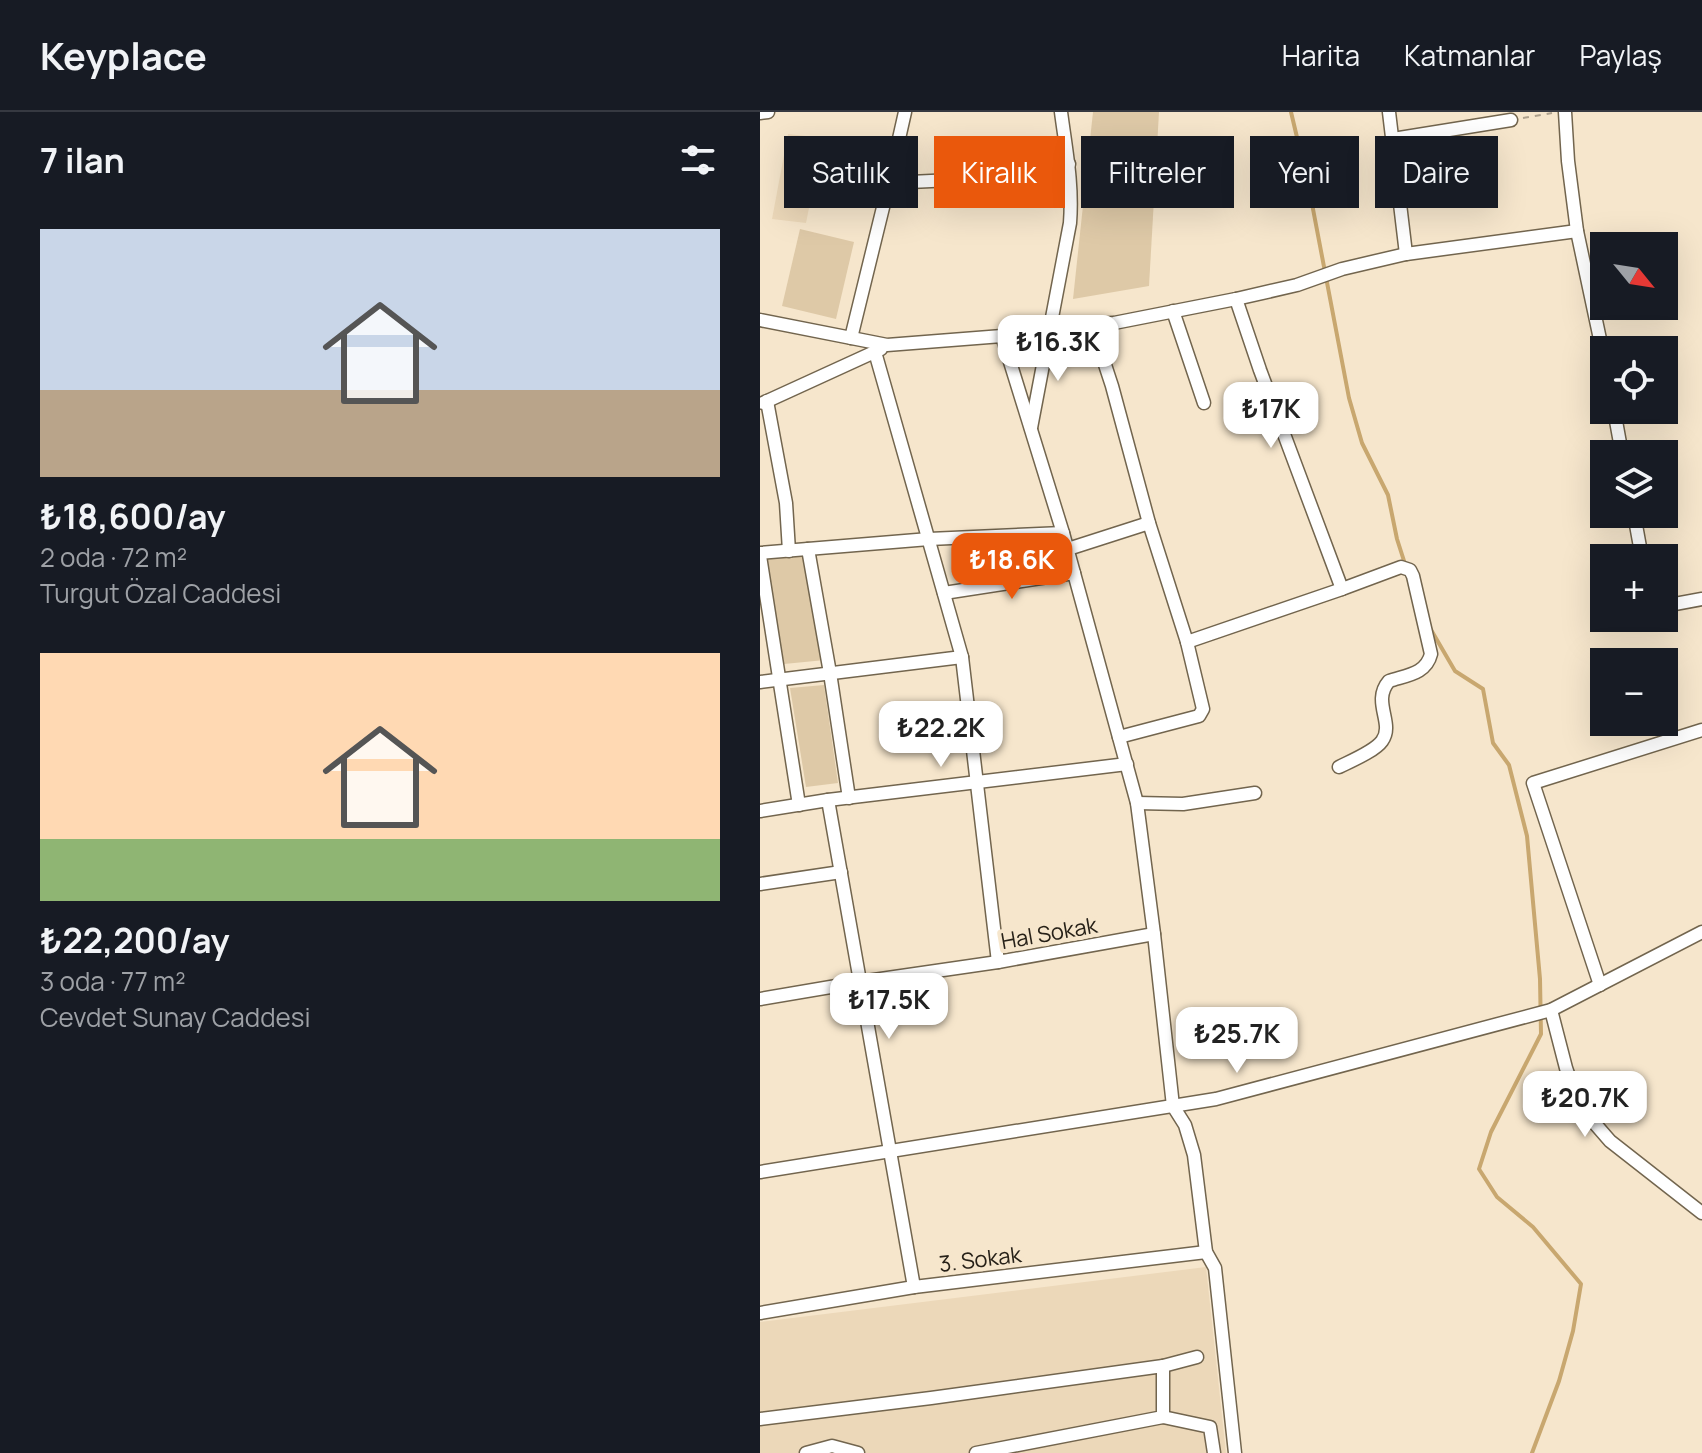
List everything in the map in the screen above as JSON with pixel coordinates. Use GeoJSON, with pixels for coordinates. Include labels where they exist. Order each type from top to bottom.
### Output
{"type":"FeatureCollection","features":[{"type":"Feature","properties":{"kind":"street"},"geometry":{"type":"LineString","coordinates":[[760,113],[768,112]]}},
{"type":"Feature","properties":{"kind":"street"},"geometry":{"type":"LineString","coordinates":[[900,136],[905,112]]}},
{"type":"Feature","properties":{"kind":"street"},"geometry":{"type":"LineString","coordinates":[[1031,433],[1070,223],[1072,194],[1061,112]]}},
{"type":"Feature","properties":{"kind":"street"},"geometry":{"type":"LineString","coordinates":[[1389,112],[1393,136]]}},
{"type":"Feature","properties":{"kind":"street"},"geometry":{"type":"LineString","coordinates":[[1563,112],[1577,231],[1599,336]]}},
{"type":"Feature","properties":{"kind":"street"},"geometry":{"type":"LineString","coordinates":[[1412,136],[1511,120]]}},
{"type":"Feature","properties":{"kind":"street"},"geometry":{"type":"LineString","coordinates":[[918,182],[994,178],[1069,164]]}},
{"type":"Feature","properties":{"kind":"street"},"geometry":{"type":"LineString","coordinates":[[851,338],[883,208]]}},
{"type":"Feature","properties":{"kind":"street"},"geometry":{"type":"LineString","coordinates":[[1401,208],[1406,254]]}},
{"type":"Feature","properties":{"kind":"street"},"geometry":{"type":"LineString","coordinates":[[789,551],[786,503],[764,402],[881,348],[1002,336],[1049,326],[1114,323],[1297,285],[1342,269],[1406,254],[1577,231]]}},
{"type":"Feature","properties":{"kind":"street"},"geometry":{"type":"LineString","coordinates":[[1236,299],[1342,589]]}},
{"type":"Feature","properties":{"kind":"street"},"geometry":{"type":"LineString","coordinates":[[1173,311],[1204,403]]}},
{"type":"Feature","properties":{"kind":"street"},"geometry":{"type":"LineString","coordinates":[[760,320],[851,338],[881,348]]}},
{"type":"Feature","properties":{"kind":"street"},"geometry":{"type":"LineString","coordinates":[[1092,325],[1203,701],[1199,716],[1119,737]]}},
{"type":"Feature","properties":{"kind":"street"},"geometry":{"type":"LineString","coordinates":[[1002,336],[1068,549],[1137,803],[1173,1106],[1185,1125],[1194,1155],[1206,1252],[1215,1268],[1235,1453]]}},
{"type":"Feature","properties":{"kind":"street"},"geometry":{"type":"LineString","coordinates":[[881,348],[962,657],[998,962]]}},
{"type":"Feature","properties":{"kind":"street"},"geometry":{"type":"LineString","coordinates":[[1068,549],[1149,523]]}},
{"type":"Feature","properties":{"kind":"street"},"geometry":{"type":"LineString","coordinates":[[799,805],[760,554],[929,539],[1063,533]]}},
{"type":"Feature","properties":{"kind":"street"},"geometry":{"type":"LineString","coordinates":[[808,549],[849,798]]}},
{"type":"Feature","properties":{"kind":"street"},"geometry":{"type":"LineString","coordinates":[[1187,642],[1401,567],[1410,570],[1431,654],[1419,672],[1389,681],[1383,688],[1381,698],[1386,730],[1383,740],[1375,748],[1339,767]]}},
{"type":"Feature","properties":{"kind":"street"},"geometry":{"type":"LineString","coordinates":[[944,593],[1074,573]]}},
{"type":"Feature","properties":{"kind":"street"},"geometry":{"type":"LineString","coordinates":[[1678,603],[1702,599]]}},
{"type":"Feature","properties":{"kind":"street"},"geometry":{"type":"LineString","coordinates":[[760,682],[962,657]]}},
{"type":"Feature","properties":{"kind":"street"},"geometry":{"type":"LineString","coordinates":[[1600,985],[1533,783],[1702,730]]}},
{"type":"Feature","properties":{"kind":"street"},"geometry":{"type":"LineString","coordinates":[[760,811],[1127,764]]}},
{"type":"Feature","properties":{"kind":"street"},"geometry":{"type":"LineString","coordinates":[[1137,803],[1183,804],[1255,793]]}},
{"type":"Feature","properties":{"kind":"street"},"geometry":{"type":"LineString","coordinates":[[828,800],[914,1287]]}},
{"type":"Feature","properties":{"kind":"street"},"geometry":{"type":"LineString","coordinates":[[760,884],[841,872]]}},
{"type":"Feature","properties":{"kind":"street"},"geometry":{"type":"LineString","coordinates":[[760,1172],[1216,1099],[1551,1010],[1702,932]]}},
{"type":"Feature","properties":{"kind":"street","name":"Hal Sokak"},"geometry":{"type":"LineString","coordinates":[[760,999],[1154,934]]}},
{"type":"Feature","properties":{"kind":"street"},"geometry":{"type":"LineString","coordinates":[[1551,1010],[1576,1097],[1590,1118],[1610,1141],[1702,1213]]}},
{"type":"Feature","properties":{"kind":"street","name":"3. Sokak"},"geometry":{"type":"LineString","coordinates":[[760,1313],[914,1287],[1206,1252]]}},
{"type":"Feature","properties":{"kind":"street"},"geometry":{"type":"LineString","coordinates":[[760,1419],[1163,1366],[1197,1357]]}},
{"type":"Feature","properties":{"kind":"street"},"geometry":{"type":"LineString","coordinates":[[1163,1366],[1163,1417]]}},
{"type":"Feature","properties":{"kind":"street"},"geometry":{"type":"LineString","coordinates":[[976,1453],[1163,1417],[1210,1427],[1214,1453]]}},
{"type":"Feature","properties":{"kind":"street"},"geometry":{"type":"LineString","coordinates":[[806,1453],[832,1446],[858,1453]]}},
{"type":"Feature","properties":{"kind":"path"},"geometry":{"type":"LineString","coordinates":[[1511,120],[1563,112]]}},
{"type":"Feature","properties":{"kind":"shaded area"},"geometry":{"type":"Polygon","coordinates":[[[1093,112],[1159,112],[1158,136],[1090,136],[1093,112]]]}},
{"type":"Feature","properties":{"kind":"shaded area"},"geometry":{"type":"Polygon","coordinates":[[[784,155],[784,208],[809,208],[806,223],[772,219],[784,155]]]}},
{"type":"Feature","properties":{"kind":"shaded area"},"geometry":{"type":"Polygon","coordinates":[[[1083,208],[1153,208],[1149,286],[1073,299],[1083,208]]]}},
{"type":"Feature","properties":{"kind":"shaded area"},"geometry":{"type":"Polygon","coordinates":[[[800,229],[854,242],[836,319],[782,306],[800,229]]]}},
{"type":"Feature","properties":{"kind":"shaded area"},"geometry":{"type":"Polygon","coordinates":[[[805,554],[825,660],[784,664],[767,559],[805,554]]]}},
{"type":"Feature","properties":{"kind":"shaded area"},"geometry":{"type":"Polygon","coordinates":[[[824,685],[838,783],[806,787],[790,688],[824,685]]]}},
{"type":"Feature","properties":{"kind":"shaded area"},"geometry":{"type":"Polygon","coordinates":[[[1206,1267],[1226,1453],[760,1453],[760,1322],[1206,1267]]]}},
{"type":"Feature","properties":{"kind":"waterway"},"geometry":{"type":"LineString","coordinates":[[1291,112],[1309,188],[1349,398],[1362,443],[1388,495],[1405,564]]}},
{"type":"Feature","properties":{"kind":"waterway"},"geometry":{"type":"LineString","coordinates":[[1430,628],[1455,671],[1483,689],[1493,743],[1509,765],[1527,836],[1540,979],[1541,1034],[1491,1132],[1479,1169],[1497,1197],[1533,1227],[1581,1284],[1573,1331],[1559,1381],[1532,1453]]}}]}
